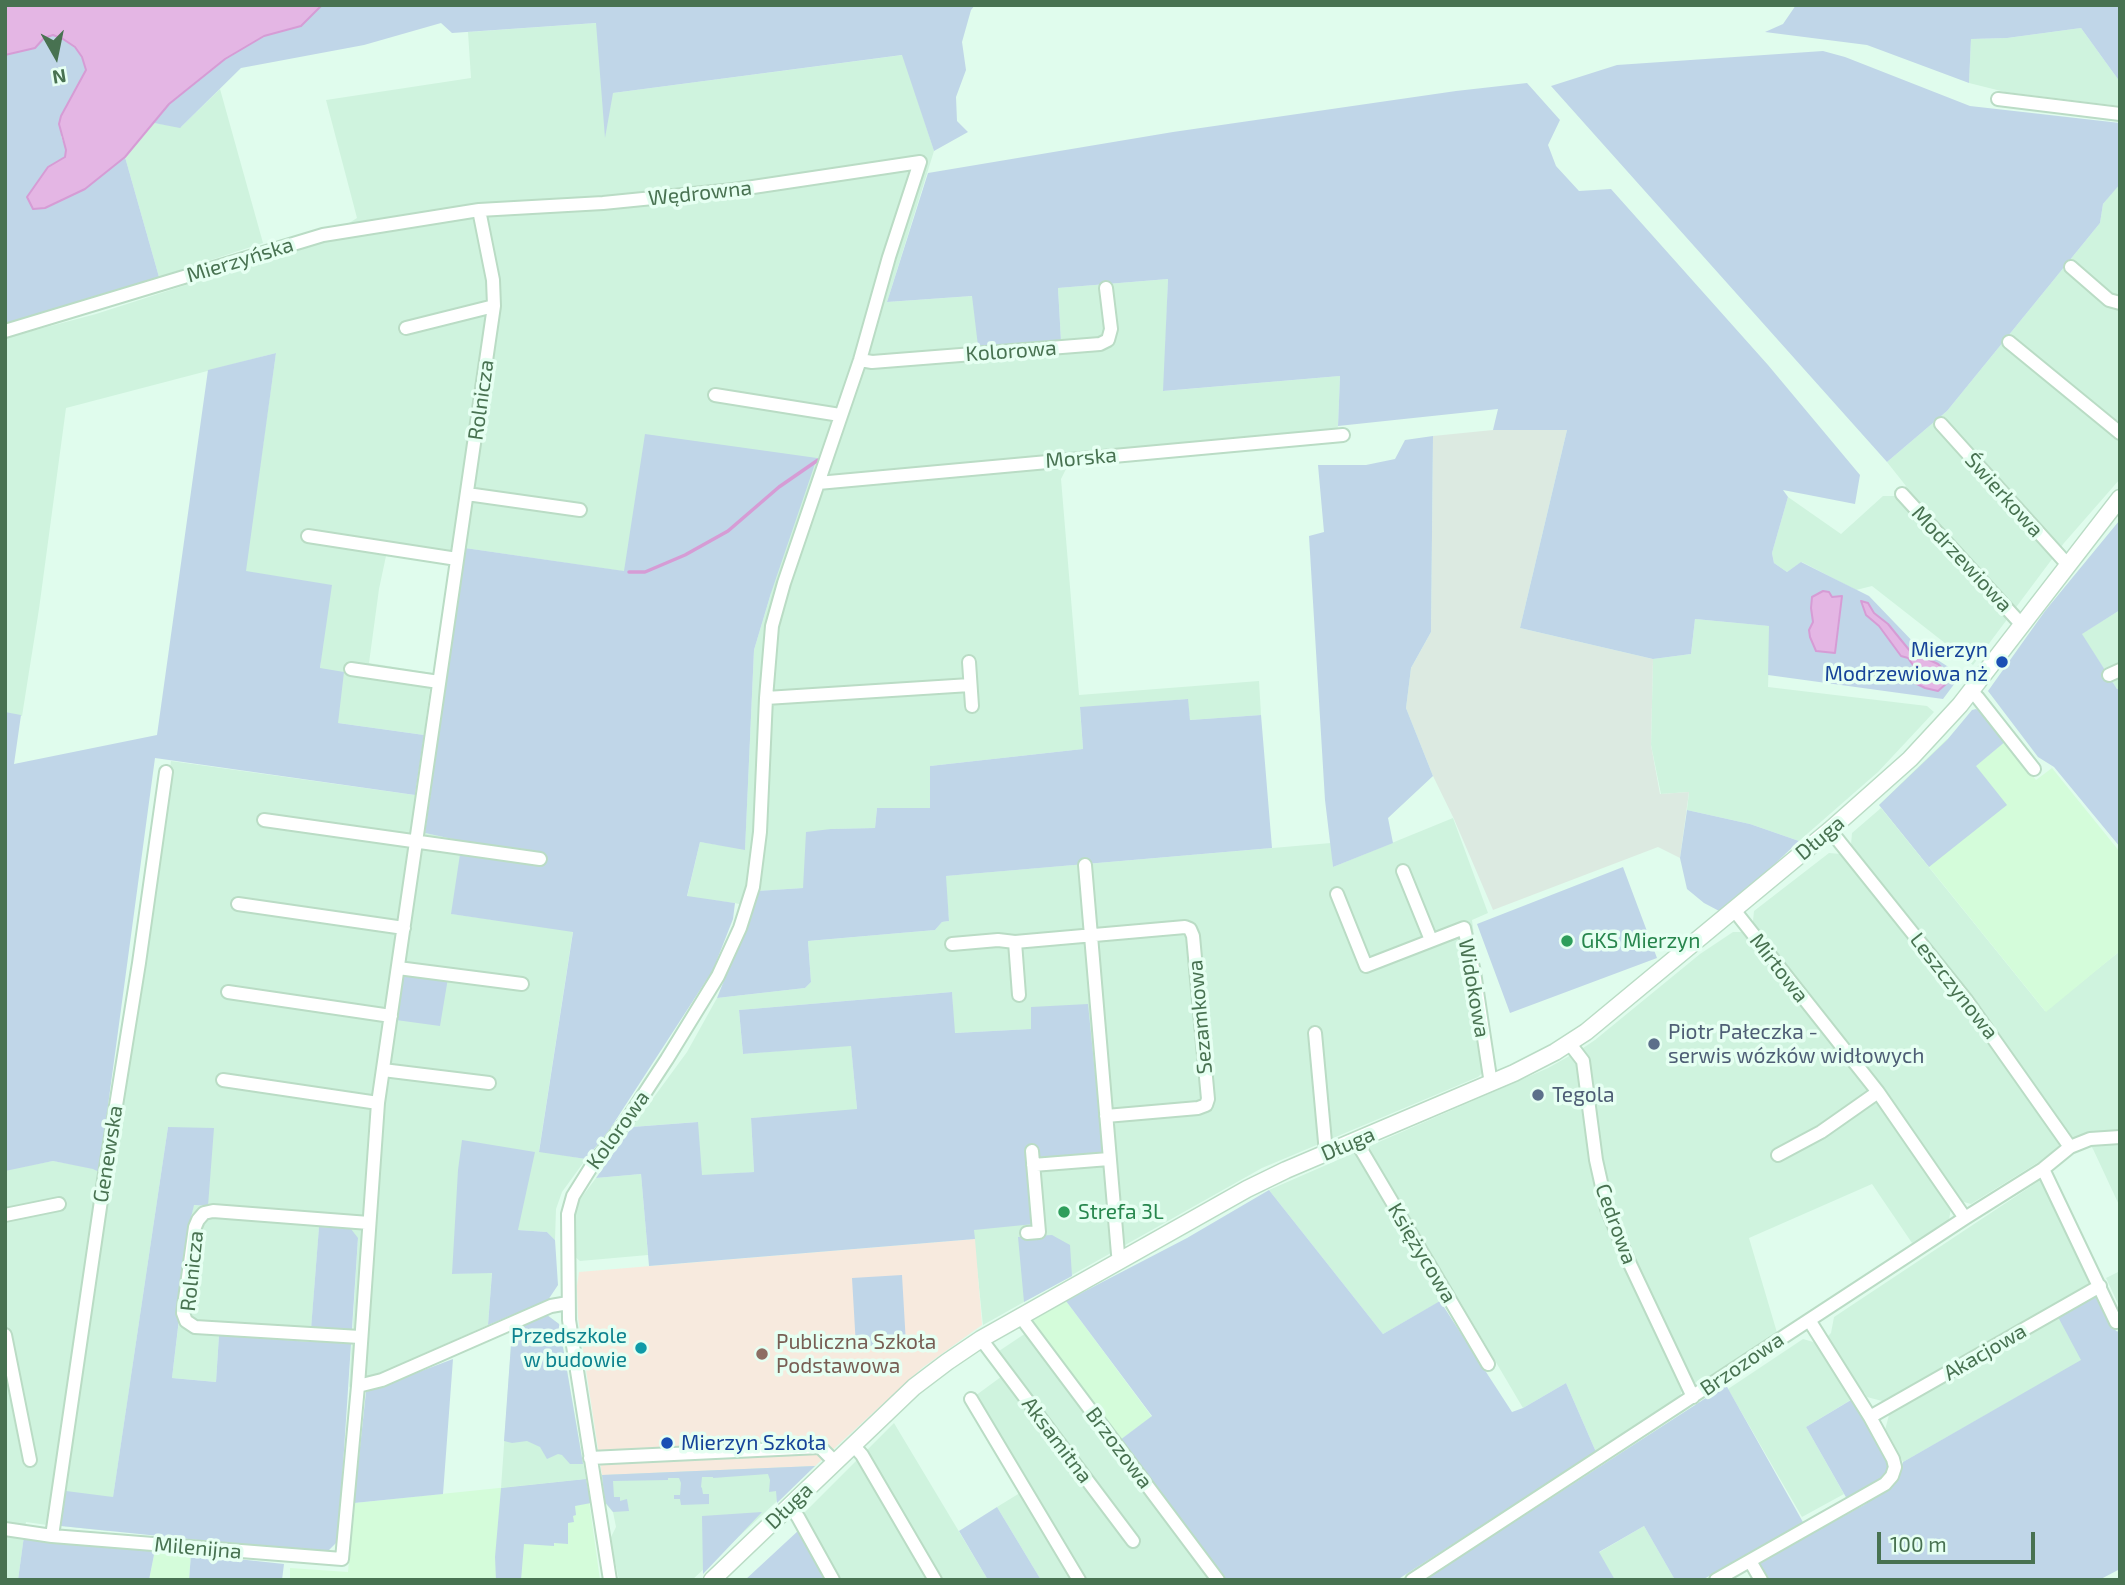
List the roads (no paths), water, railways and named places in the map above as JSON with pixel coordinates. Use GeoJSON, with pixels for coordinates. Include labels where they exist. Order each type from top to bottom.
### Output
{"type":"FeatureCollection","features":[{"type":"Feature","properties":{"kind":"street"},"geometry":{"type":"LineString","coordinates":[[1998,99],[2120,114]]}},
{"type":"Feature","properties":{"kind":"street","name":"Wędrowna"},"geometry":{"type":"LineString","coordinates":[[479,210],[603,203],[733,191],[920,162]]}},
{"type":"Feature","properties":{"kind":"street","name":"Kolorowa"},"geometry":{"type":"LineString","coordinates":[[610,1580],[568,1303],[568,1214],[573,1196],[593,1164],[629,1117],[718,976],[740,928],[753,887],[760,832],[772,626],[784,583],[860,360],[889,257],[920,162]]}},
{"type":"Feature","properties":{"kind":"street","name":"Rolnicza"},"geometry":{"type":"LineString","coordinates":[[346,1509],[358,1386],[378,1103],[495,306],[493,280],[479,210]]}},
{"type":"Feature","properties":{"kind":"street","name":"Mierzyńska"},"geometry":{"type":"LineString","coordinates":[[5,331],[323,235],[479,210]]}},
{"type":"Feature","properties":{"kind":"street"},"geometry":{"type":"LineString","coordinates":[[2071,267],[2109,300],[2120,303]]}},
{"type":"Feature","properties":{"kind":"street","name":"Kolorowa"},"geometry":{"type":"LineString","coordinates":[[860,360],[872,362],[1100,344],[1108,340],[1111,329],[1106,288]]}},
{"type":"Feature","properties":{"kind":"street"},"geometry":{"type":"LineString","coordinates":[[406,328],[495,306]]}},
{"type":"Feature","properties":{"kind":"street"},"geometry":{"type":"LineString","coordinates":[[2009,342],[2120,433]]}},
{"type":"Feature","properties":{"kind":"street"},"geometry":{"type":"LineString","coordinates":[[715,395],[840,415]]}},
{"type":"Feature","properties":{"kind":"street","name":"Świerkowa"},"geometry":{"type":"LineString","coordinates":[[1941,424],[2068,565]]}},
{"type":"Feature","properties":{"kind":"street","name":"Morska"},"geometry":{"type":"LineString","coordinates":[[818,482],[1343,435]]}},
{"type":"Feature","properties":{"kind":"street"},"geometry":{"type":"LineString","coordinates":[[467,494],[580,510]]}},
{"type":"Feature","properties":{"kind":"street","name":"Modrzewiowa"},"geometry":{"type":"LineString","coordinates":[[1902,494],[2022,625]]}},
{"type":"Feature","properties":{"kind":"street","name":"Długa"},"geometry":{"type":"LineString","coordinates":[[712,1580],[924,1379],[981,1339],[1247,1189],[1491,1084],[1570,1044],[1830,830],[1910,759],[1942,726],[2120,498]]}},
{"type":"Feature","properties":{"kind":"street"},"geometry":{"type":"LineString","coordinates":[[308,536],[457,559]]}},
{"type":"Feature","properties":{"kind":"street"},"geometry":{"type":"LineString","coordinates":[[969,662],[972,706]]}},
{"type":"Feature","properties":{"kind":"street"},"geometry":{"type":"LineString","coordinates":[[351,669],[439,682]]}},
{"type":"Feature","properties":{"kind":"street"},"geometry":{"type":"LineString","coordinates":[[766,698],[970,685]]}},
{"type":"Feature","properties":{"kind":"street"},"geometry":{"type":"LineString","coordinates":[[1970,691],[2034,769]]}},
{"type":"Feature","properties":{"kind":"street","name":"Genewska"},"geometry":{"type":"LineString","coordinates":[[52,1536],[166,772]]}},
{"type":"Feature","properties":{"kind":"street"},"geometry":{"type":"LineString","coordinates":[[264,820],[540,859]]}},
{"type":"Feature","properties":{"kind":"street","name":"Leszczynowa"},"geometry":{"type":"LineString","coordinates":[[1830,830],[1967,1001],[2070,1147]]}},
{"type":"Feature","properties":{"kind":"street"},"geometry":{"type":"LineString","coordinates":[[1085,865],[1109,1158],[1118,1254],[1121,1260]]}},
{"type":"Feature","properties":{"kind":"street","name":"Widokowa"},"geometry":{"type":"LineString","coordinates":[[1403,871],[1431,940]]}},
{"type":"Feature","properties":{"kind":"street","name":"Widokowa"},"geometry":{"type":"LineString","coordinates":[[1337,894],[1366,966],[1464,928],[1474,972],[1491,1084]]}},
{"type":"Feature","properties":{"kind":"street"},"geometry":{"type":"LineString","coordinates":[[238,904],[404,928]]}},
{"type":"Feature","properties":{"kind":"street","name":"Mirtowa"},"geometry":{"type":"LineString","coordinates":[[1734,910],[1878,1092],[1965,1218]]}},
{"type":"Feature","properties":{"kind":"street","name":"Sezamkowa"},"geometry":{"type":"LineString","coordinates":[[952,944],[998,940],[1015,942],[1185,927],[1190,929],[1193,936],[1208,1099],[1206,1105],[1198,1108],[1106,1116]]}},
{"type":"Feature","properties":{"kind":"street"},"geometry":{"type":"LineString","coordinates":[[1015,942],[1019,995]]}},
{"type":"Feature","properties":{"kind":"street"},"geometry":{"type":"LineString","coordinates":[[398,968],[522,984]]}},
{"type":"Feature","properties":{"kind":"street"},"geometry":{"type":"LineString","coordinates":[[228,992],[391,1016]]}},
{"type":"Feature","properties":{"kind":"street"},"geometry":{"type":"LineString","coordinates":[[1315,1033],[1326,1153]]}},
{"type":"Feature","properties":{"kind":"street","name":"Cedrowa"},"geometry":{"type":"LineString","coordinates":[[1570,1044],[1583,1061],[1595,1160],[1607,1209],[1693,1396]]}},
{"type":"Feature","properties":{"kind":"street"},"geometry":{"type":"LineString","coordinates":[[383,1070],[489,1083]]}},
{"type":"Feature","properties":{"kind":"street"},"geometry":{"type":"LineString","coordinates":[[223,1080],[378,1103]]}},
{"type":"Feature","properties":{"kind":"street"},"geometry":{"type":"LineString","coordinates":[[1778,1155],[1821,1132],[1878,1092]]}},
{"type":"Feature","properties":{"kind":"street"},"geometry":{"type":"LineString","coordinates":[[2070,1147],[2090,1139],[2120,1137]]}},
{"type":"Feature","properties":{"kind":"street","name":"Księżycowa"},"geometry":{"type":"LineString","coordinates":[[1356,1141],[1488,1364]]}},
{"type":"Feature","properties":{"kind":"street","name":"Brzozowa"},"geometry":{"type":"LineString","coordinates":[[1419,1578],[2043,1169],[2070,1147]]}},
{"type":"Feature","properties":{"kind":"street"},"geometry":{"type":"LineString","coordinates":[[1027,1233],[1039,1232],[1032,1151]]}},
{"type":"Feature","properties":{"kind":"street"},"geometry":{"type":"LineString","coordinates":[[1034,1165],[1109,1158]]}},
{"type":"Feature","properties":{"kind":"street"},"geometry":{"type":"LineString","coordinates":[[2043,1169],[2116,1322]]}},
{"type":"Feature","properties":{"kind":"street"},"geometry":{"type":"LineString","coordinates":[[5,1214],[59,1204]]}},
{"type":"Feature","properties":{"kind":"street","name":"Rolnicza"},"geometry":{"type":"LineString","coordinates":[[360,1338],[195,1327],[186,1321],[183,1313],[195,1227],[204,1213],[213,1211],[369,1223]]}},
{"type":"Feature","properties":{"kind":"street","name":"Akacjowa"},"geometry":{"type":"LineString","coordinates":[[1870,1417],[2100,1286]]}},
{"type":"Feature","properties":{"kind":"street"},"geometry":{"type":"LineString","coordinates":[[358,1386],[382,1380],[551,1306],[568,1303]]}},
{"type":"Feature","properties":{"kind":"street","name":"Brzozowa"},"geometry":{"type":"LineString","coordinates":[[1020,1317],[1218,1580]]}},
{"type":"Feature","properties":{"kind":"street"},"geometry":{"type":"LineString","coordinates":[[1717,1580],[1885,1484],[1892,1476],[1895,1467],[1893,1459],[1809,1320]]}},
{"type":"Feature","properties":{"kind":"street"},"geometry":{"type":"LineString","coordinates":[[5,1335],[30,1460]]}},
{"type":"Feature","properties":{"kind":"street","name":"Aksamitna"},"geometry":{"type":"LineString","coordinates":[[981,1339],[1133,1541]]}},
{"type":"Feature","properties":{"kind":"street"},"geometry":{"type":"LineString","coordinates":[[971,1399],[1079,1580]]}},
{"type":"Feature","properties":{"kind":"street"},"geometry":{"type":"LineString","coordinates":[[853,1445],[862,1455],[935,1580]]}},
{"type":"Feature","properties":{"kind":"street"},"geometry":{"type":"LineString","coordinates":[[590,1458],[820,1447],[835,1462]]}},
{"type":"Feature","properties":{"kind":"street"},"geometry":{"type":"LineString","coordinates":[[789,1506],[834,1580]]}},
{"type":"Feature","properties":{"kind":"street","name":"Milenijna"},"geometry":{"type":"LineString","coordinates":[[5,1529],[52,1536],[342,1559],[346,1509]]}},
{"type":"Feature","properties":{"kind":"street"},"geometry":{"type":"LineString","coordinates":[[1750,1561],[1761,1580]]}},
{"type":"Feature","properties":{"kind":"waterway"},"geometry":{"type":"LineString","coordinates":[[629,572],[645,572],[685,555],[728,531],[779,487],[818,460]]}},
{"type":"Feature","properties":{"kind":"place","name":"Mierzyn Modrzewiowa nż"},"geometry":{"type":"Point","coordinates":[2002,662]}},
{"type":"Feature","properties":{"kind":"place","name":"GKS Mierzyn"},"geometry":{"type":"Point","coordinates":[1567,941]}},
{"type":"Feature","properties":{"kind":"place","name":"Piotr Pałeczka - serwis wózków widłowych"},"geometry":{"type":"Point","coordinates":[1654,1044]}},
{"type":"Feature","properties":{"kind":"place","name":"Tegola"},"geometry":{"type":"Point","coordinates":[1538,1095]}},
{"type":"Feature","properties":{"kind":"place","name":"Strefa 3L"},"geometry":{"type":"Point","coordinates":[1064,1212]}},
{"type":"Feature","properties":{"kind":"place","name":"Przedszkole w budowie"},"geometry":{"type":"Point","coordinates":[641,1348]}},
{"type":"Feature","properties":{"kind":"place","name":"Publiczna Szkoła Podstawowa"},"geometry":{"type":"Point","coordinates":[762,1354]}},
{"type":"Feature","properties":{"kind":"place","name":"Mierzyn Szkoła"},"geometry":{"type":"Point","coordinates":[667,1443]}}]}
